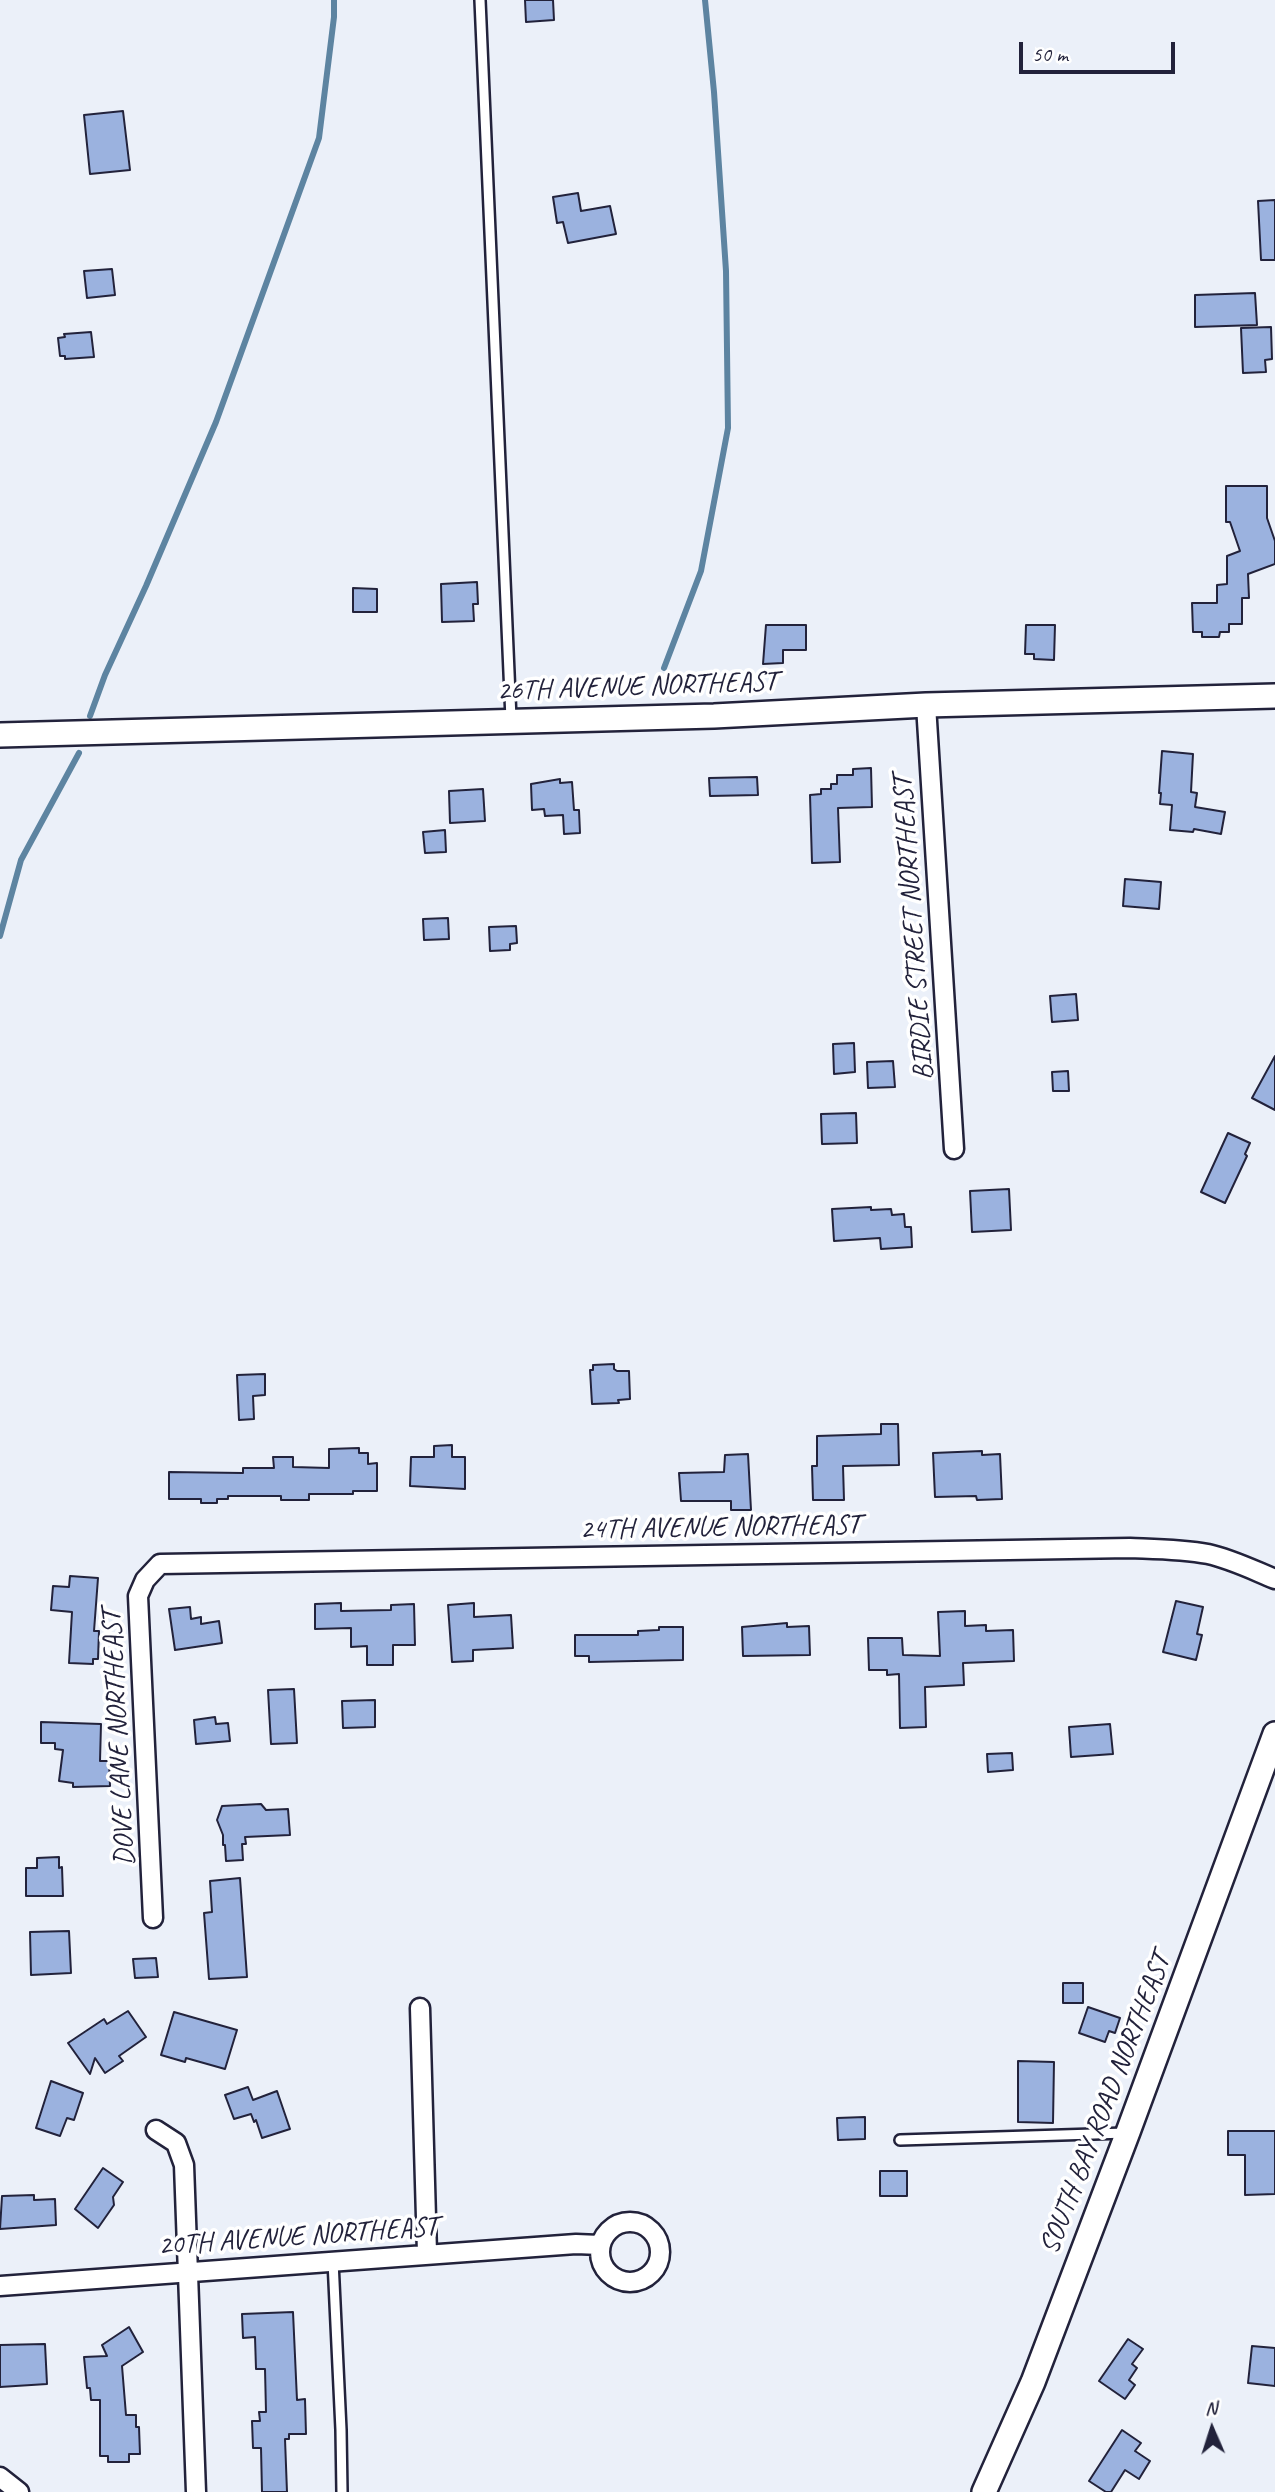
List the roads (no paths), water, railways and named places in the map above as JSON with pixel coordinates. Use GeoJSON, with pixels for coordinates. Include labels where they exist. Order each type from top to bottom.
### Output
{"type":"FeatureCollection","features":[{"type":"Feature","properties":{"kind":"street","name":"26TH AVENUE NORTHEAST"},"geometry":{"type":"LineString","coordinates":[[0,735],[714,716],[926,705],[1275,696]]}},
{"type":"Feature","properties":{"kind":"street","name":"BIRDIE STREET NORTHEAST"},"geometry":{"type":"LineString","coordinates":[[926,705],[954,1149]]}},
{"type":"Feature","properties":{"kind":"street","name":"24TH AVENUE NORTHEAST"},"geometry":{"type":"LineString","coordinates":[[160,1564],[1130,1548],[1208,1554],[1275,1579]]}},
{"type":"Feature","properties":{"kind":"street","name":"DOVE LANE NORTHEAST"},"geometry":{"type":"LineString","coordinates":[[153,1918],[138,1596],[145,1580],[160,1564]]}},
{"type":"Feature","properties":{"kind":"street","name":"SOUTH BAY ROAD NORTHEAST"},"geometry":{"type":"LineString","coordinates":[[984,2492],[1033,2382],[1275,1734]]}},
{"type":"Feature","properties":{"kind":"street"},"geometry":{"type":"LineString","coordinates":[[420,2008],[427,2253]]}},
{"type":"Feature","properties":{"kind":"street"},"geometry":{"type":"LineString","coordinates":[[156,2130],[176,2143],[184,2165],[196,2492]]}},
{"type":"Feature","properties":{"kind":"street","name":"20TH AVENUE NORTHEAST"},"geometry":{"type":"LineString","coordinates":[[0,2286],[427,2253],[576,2244],[600,2245]]}},
{"type":"Feature","properties":{"kind":"street"},"geometry":{"type":"LineString","coordinates":[[0,2477],[19,2492]]}},
{"type":"Feature","properties":{"kind":"lane"},"geometry":{"type":"LineString","coordinates":[[480,0],[511,721]]}},
{"type":"Feature","properties":{"kind":"lane"},"geometry":{"type":"LineString","coordinates":[[900,2140],[1128,2133]]}},
{"type":"Feature","properties":{"kind":"lane"},"geometry":{"type":"LineString","coordinates":[[333,2261],[342,2492]]}},
{"type":"Feature","properties":{"kind":"waterway"},"geometry":{"type":"LineString","coordinates":[[90,716],[105,675],[216,422],[319,138],[334,0]]}},
{"type":"Feature","properties":{"kind":"waterway"},"geometry":{"type":"LineString","coordinates":[[664,668],[701,571],[728,428],[726,271],[705,0]]}},
{"type":"Feature","properties":{"kind":"waterway"},"geometry":{"type":"LineString","coordinates":[[0,936],[21,860],[79,753]]}}]}
